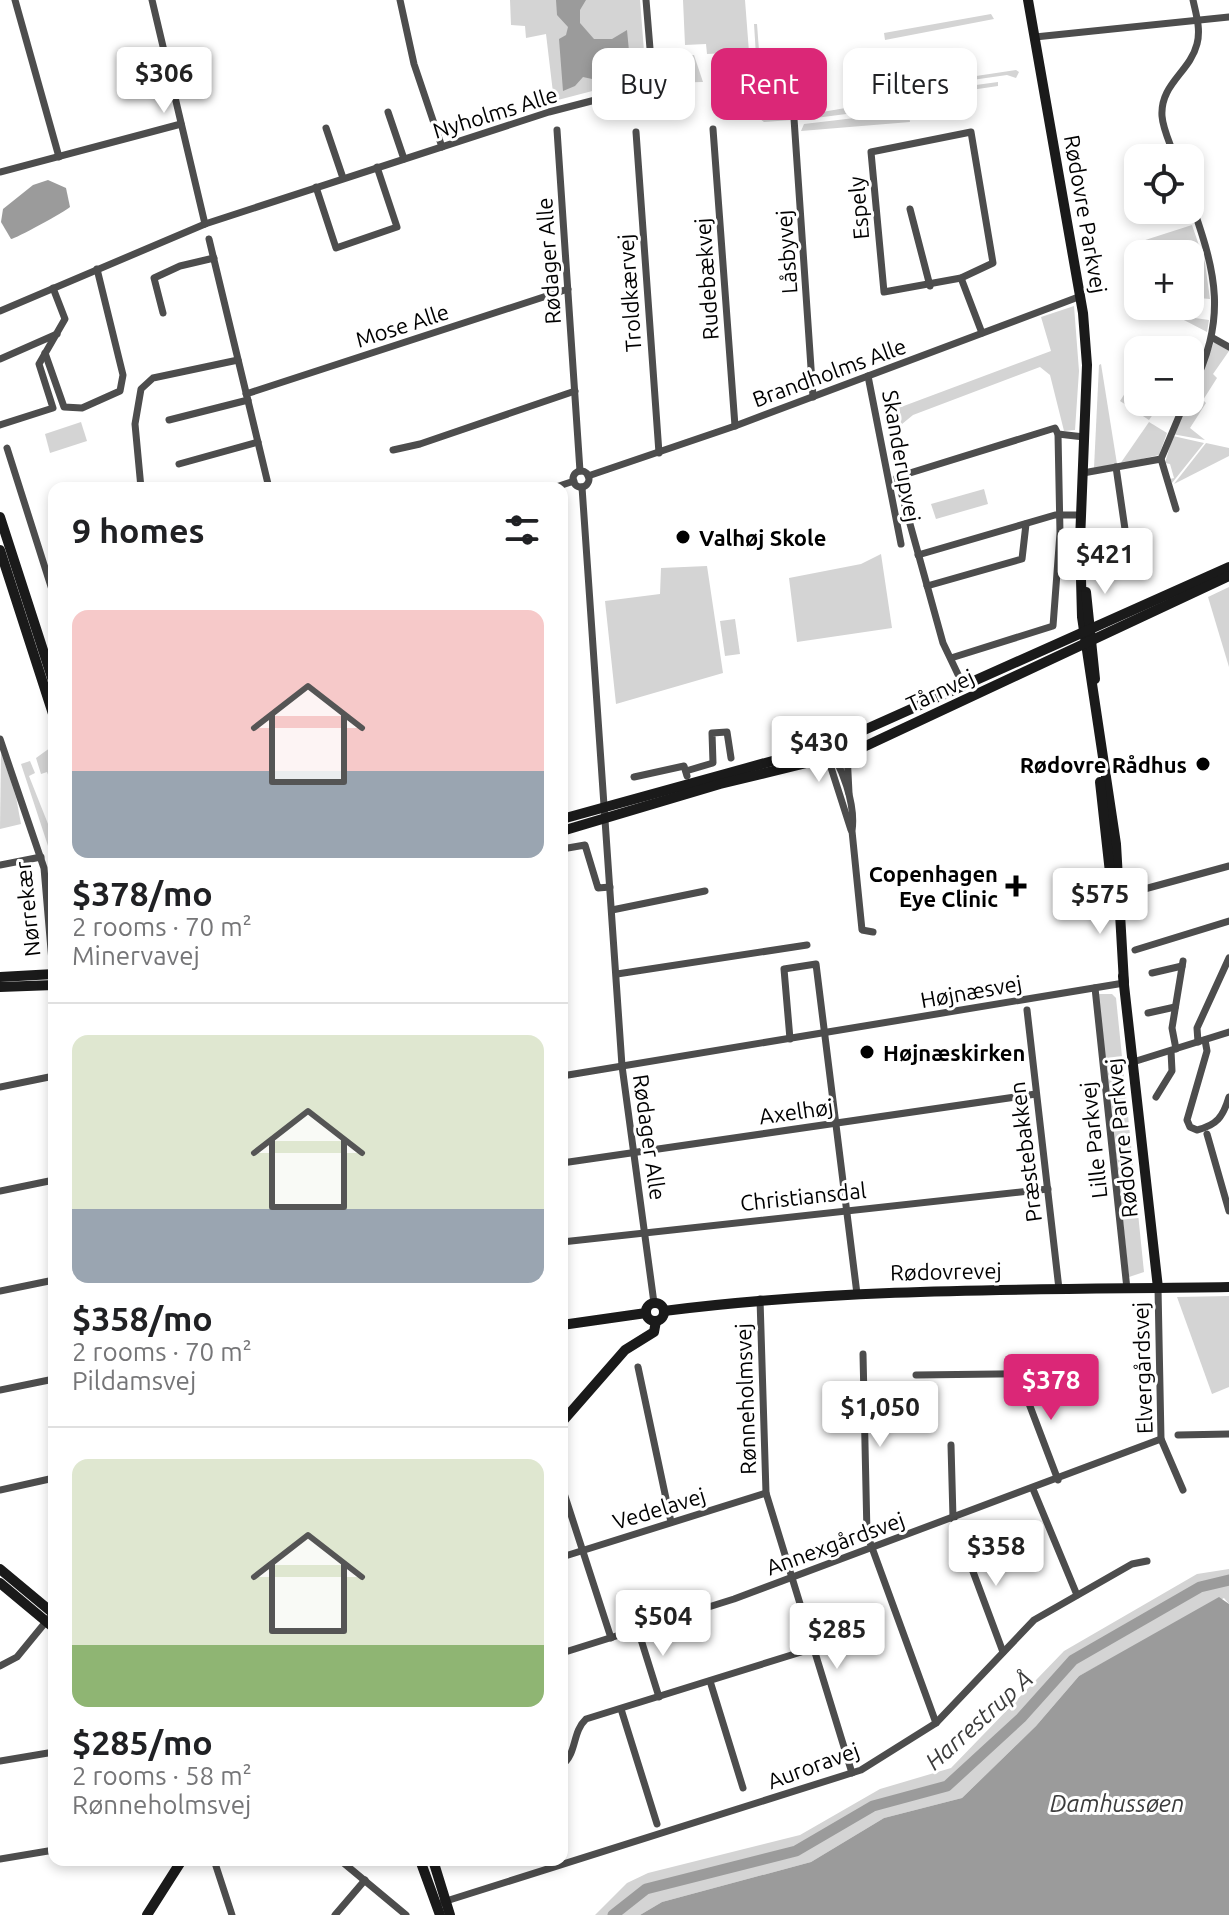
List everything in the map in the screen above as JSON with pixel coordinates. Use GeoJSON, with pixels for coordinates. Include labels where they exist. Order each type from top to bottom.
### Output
{"type":"FeatureCollection","features":[{"type":"Feature","properties":{"kind":"street"},"geometry":{"type":"LineString","coordinates":[[15,0],[59,157]]}},
{"type":"Feature","properties":{"kind":"street"},"geometry":{"type":"LineString","coordinates":[[152,0],[205,224]]}},
{"type":"Feature","properties":{"kind":"street"},"geometry":{"type":"LineString","coordinates":[[400,0],[414,64],[442,147]]}},
{"type":"Feature","properties":{"kind":"street","name":"Nyholms Alle"},"geometry":{"type":"LineString","coordinates":[[0,311],[205,224],[549,112],[653,85],[646,0]]}},
{"type":"Feature","properties":{"kind":"street","name":"Rødovre Parkvej"},"geometry":{"type":"LineString","coordinates":[[1028,0],[1081,296],[1087,365],[1080,515],[1081,570],[1158,1288]]}},
{"type":"Feature","properties":{"kind":"street"},"geometry":{"type":"LineString","coordinates":[[1170,144],[1163,123],[1162,107],[1169,85],[1193,55],[1197,20],[1193,0]]}},
{"type":"Feature","properties":{"kind":"street"},"geometry":{"type":"LineString","coordinates":[[1035,37],[1229,17]]}},
{"type":"Feature","properties":{"kind":"street"},"geometry":{"type":"LineString","coordinates":[[388,112],[404,159]]}},
{"type":"Feature","properties":{"kind":"street","name":"Låsbyvej"},"geometry":{"type":"LineString","coordinates":[[794,120],[813,397]]}},
{"type":"Feature","properties":{"kind":"street"},"geometry":{"type":"LineString","coordinates":[[0,172],[181,124]]}},
{"type":"Feature","properties":{"kind":"street"},"geometry":{"type":"LineString","coordinates":[[326,128],[343,178]]}},
{"type":"Feature","properties":{"kind":"street","name":"Rudebækvej"},"geometry":{"type":"LineString","coordinates":[[713,129],[735,426]]}},
{"type":"Feature","properties":{"kind":"street","name":"Rødager Alle"},"geometry":{"type":"LineString","coordinates":[[557,130],[580,471]]}},
{"type":"Feature","properties":{"kind":"street","name":"Troldkærvej"},"geometry":{"type":"LineString","coordinates":[[636,132],[659,453]]}},
{"type":"Feature","properties":{"kind":"street","name":"Espely"},"geometry":{"type":"LineString","coordinates":[[971,132],[993,263],[961,278],[884,292],[871,152],[971,132]]}},
{"type":"Feature","properties":{"kind":"street"},"geometry":{"type":"LineString","coordinates":[[316,187],[336,248],[397,227],[377,167]]}},
{"type":"Feature","properties":{"kind":"street"},"geometry":{"type":"LineString","coordinates":[[910,209],[930,286]]}},
{"type":"Feature","properties":{"kind":"street"},"geometry":{"type":"LineString","coordinates":[[1198,224],[1214,275],[1216,313],[1213,338],[1204,360]]}},
{"type":"Feature","properties":{"kind":"street"},"geometry":{"type":"LineString","coordinates":[[209,239],[265,482]]}},
{"type":"Feature","properties":{"kind":"street"},"geometry":{"type":"LineString","coordinates":[[163,313],[154,278],[180,266],[214,258]]}},
{"type":"Feature","properties":{"kind":"street"},"geometry":{"type":"LineString","coordinates":[[45,353],[64,407],[82,408],[120,391],[123,375],[97,269]]}},
{"type":"Feature","properties":{"kind":"street"},"geometry":{"type":"LineString","coordinates":[[961,278],[982,333]]}},
{"type":"Feature","properties":{"kind":"street"},"geometry":{"type":"LineString","coordinates":[[0,425],[53,408],[39,364],[65,319],[53,288]]}},
{"type":"Feature","properties":{"kind":"street","name":"Mose Alle"},"geometry":{"type":"LineString","coordinates":[[169,420],[247,397],[568,289]]}},
{"type":"Feature","properties":{"kind":"street","name":"Brandholms Alle"},"geometry":{"type":"LineString","coordinates":[[588,476],[735,426],[1081,296]]}},
{"type":"Feature","properties":{"kind":"street"},"geometry":{"type":"LineString","coordinates":[[0,359],[57,334]]}},
{"type":"Feature","properties":{"kind":"street"},"geometry":{"type":"LineString","coordinates":[[1213,338],[1229,347]]}},
{"type":"Feature","properties":{"kind":"street"},"geometry":{"type":"LineString","coordinates":[[140,482],[135,442],[137,399],[141,389],[153,378],[238,360]]}},
{"type":"Feature","properties":{"kind":"street","name":"Skanderupvej"},"geometry":{"type":"LineString","coordinates":[[868,376],[901,544]]}},
{"type":"Feature","properties":{"kind":"street"},"geometry":{"type":"LineString","coordinates":[[393,450],[420,444],[575,391]]}},
{"type":"Feature","properties":{"kind":"street"},"geometry":{"type":"LineString","coordinates":[[1176,509],[1161,459],[1179,416]]}},
{"type":"Feature","properties":{"kind":"street"},"geometry":{"type":"LineString","coordinates":[[951,658],[1053,626],[1061,515],[1058,434],[1055,428],[897,477],[927,586],[951,658],[964,687]]}},
{"type":"Feature","properties":{"kind":"street"},"geometry":{"type":"LineString","coordinates":[[1058,434],[1084,437]]}},
{"type":"Feature","properties":{"kind":"street"},"geometry":{"type":"LineString","coordinates":[[179,464],[258,442]]}},
{"type":"Feature","properties":{"kind":"street"},"geometry":{"type":"LineString","coordinates":[[7,448],[48,577]]}},
{"type":"Feature","properties":{"kind":"street"},"geometry":{"type":"LineString","coordinates":[[1083,473],[1161,459]]}},
{"type":"Feature","properties":{"kind":"street"},"geometry":{"type":"LineString","coordinates":[[1116,467],[1126,536],[1123,541],[1125,558]]}},
{"type":"Feature","properties":{"kind":"street"},"geometry":{"type":"LineString","coordinates":[[568,483],[574,481],[580,471],[588,476],[588,483],[582,487],[574,481]]}},
{"type":"Feature","properties":{"kind":"street","name":"Rødager Alle"},"geometry":{"type":"LineString","coordinates":[[582,487],[622,1066],[654,1303]]}},
{"type":"Feature","properties":{"kind":"street"},"geometry":{"type":"LineString","coordinates":[[918,555],[1061,515],[1080,515]]}},
{"type":"Feature","properties":{"kind":"street"},"geometry":{"type":"LineString","coordinates":[[0,517],[48,665]]}},
{"type":"Feature","properties":{"kind":"street"},"geometry":{"type":"LineString","coordinates":[[927,586],[1022,559],[1026,524]]}},
{"type":"Feature","properties":{"kind":"street"},"geometry":{"type":"LineString","coordinates":[[0,550],[48,698]]}},
{"type":"Feature","properties":{"kind":"street","name":"Tårnvej"},"geometry":{"type":"LineString","coordinates":[[568,817],[827,744],[964,687],[1229,567]]}},
{"type":"Feature","properties":{"kind":"street","name":"Tårnvej"},"geometry":{"type":"LineString","coordinates":[[568,829],[847,753],[1229,576]]}},
{"type":"Feature","properties":{"kind":"street"},"geometry":{"type":"LineString","coordinates":[[634,777],[684,766],[686,774],[713,763],[712,733],[727,732],[731,758]]}},
{"type":"Feature","properties":{"kind":"street","name":"Nørrekær"},"geometry":{"type":"LineString","coordinates":[[1,743],[41,857],[48,923]]}},
{"type":"Feature","properties":{"kind":"street"},"geometry":{"type":"LineString","coordinates":[[827,744],[852,831],[862,930],[873,932]]}},
{"type":"Feature","properties":{"kind":"street"},"geometry":{"type":"LineString","coordinates":[[847,753],[852,831]]}},
{"type":"Feature","properties":{"kind":"street"},"geometry":{"type":"LineString","coordinates":[[831,756],[849,795]]}},
{"type":"Feature","properties":{"kind":"street"},"geometry":{"type":"LineString","coordinates":[[568,848],[585,845],[598,888],[610,887]]}},
{"type":"Feature","properties":{"kind":"street"},"geometry":{"type":"LineString","coordinates":[[0,865],[41,857]]}},
{"type":"Feature","properties":{"kind":"street"},"geometry":{"type":"LineString","coordinates":[[1117,897],[1229,866]]}},
{"type":"Feature","properties":{"kind":"street"},"geometry":{"type":"LineString","coordinates":[[612,910],[705,891]]}},
{"type":"Feature","properties":{"kind":"street"},"geometry":{"type":"LineString","coordinates":[[1135,950],[1229,921]]}},
{"type":"Feature","properties":{"kind":"street"},"geometry":{"type":"LineString","coordinates":[[617,974],[807,945]]}},
{"type":"Feature","properties":{"kind":"street"},"geometry":{"type":"LineString","coordinates":[[1229,958],[1197,1028],[1207,1051],[1187,1120],[1190,1127],[1197,1130],[1215,1124],[1225,1111],[1229,1097]]}},
{"type":"Feature","properties":{"kind":"street"},"geometry":{"type":"LineString","coordinates":[[790,1039],[784,969],[816,964],[857,1294]]}},
{"type":"Feature","properties":{"kind":"street"},"geometry":{"type":"LineString","coordinates":[[1152,973],[1182,964],[1172,1028],[1172,1071],[1156,1097]]}},
{"type":"Feature","properties":{"kind":"street"},"geometry":{"type":"LineString","coordinates":[[0,977],[48,979]]}},
{"type":"Feature","properties":{"kind":"street"},"geometry":{"type":"LineString","coordinates":[[0,987],[48,980]]}},
{"type":"Feature","properties":{"kind":"street","name":"Højnæsvej"},"geometry":{"type":"LineString","coordinates":[[568,1075],[1124,983]]}},
{"type":"Feature","properties":{"kind":"street","name":"Lille Parkvej"},"geometry":{"type":"LineString","coordinates":[[1095,988],[1127,1289]]}},
{"type":"Feature","properties":{"kind":"street"},"geometry":{"type":"LineString","coordinates":[[1148,1013],[1175,1007]]}},
{"type":"Feature","properties":{"kind":"street","name":"Præstebakken"},"geometry":{"type":"LineString","coordinates":[[1027,1010],[1059,1289]]}},
{"type":"Feature","properties":{"kind":"street"},"geometry":{"type":"LineString","coordinates":[[1133,1062],[1229,1032]]}},
{"type":"Feature","properties":{"kind":"street"},"geometry":{"type":"LineString","coordinates":[[0,1087],[48,1077]]}},
{"type":"Feature","properties":{"kind":"street","name":"Axelhøj"},"geometry":{"type":"LineString","coordinates":[[568,1162],[1036,1094]]}},
{"type":"Feature","properties":{"kind":"street"},"geometry":{"type":"LineString","coordinates":[[1207,1134],[1229,1211]]}},
{"type":"Feature","properties":{"kind":"street"},"geometry":{"type":"LineString","coordinates":[[0,1191],[48,1181]]}},
{"type":"Feature","properties":{"kind":"street","name":"Christiansdal"},"geometry":{"type":"LineString","coordinates":[[568,1241],[1048,1189]]}},
{"type":"Feature","properties":{"kind":"street"},"geometry":{"type":"LineString","coordinates":[[0,1291],[48,1281]]}},
{"type":"Feature","properties":{"kind":"street","name":"Rødovrevej"},"geometry":{"type":"LineString","coordinates":[[664,1311],[760,1299],[857,1294],[1229,1287]]}},
{"type":"Feature","properties":{"kind":"street","name":"Elvergårdsvej"},"geometry":{"type":"LineString","coordinates":[[1158,1288],[1161,1439],[1183,1490]]}},
{"type":"Feature","properties":{"kind":"street","name":"Rønneholmsvej"},"geometry":{"type":"LineString","coordinates":[[760,1299],[766,1493],[852,1773]]}},
{"type":"Feature","properties":{"kind":"street"},"geometry":{"type":"LineString","coordinates":[[568,1324],[646,1313],[654,1303],[664,1311],[656,1321],[654,1332],[625,1350],[568,1415]]}},
{"type":"Feature","properties":{"kind":"street"},"geometry":{"type":"LineString","coordinates":[[646,1313],[656,1321]]}},
{"type":"Feature","properties":{"kind":"street"},"geometry":{"type":"LineString","coordinates":[[863,1354],[867,1534],[936,1723]]}},
{"type":"Feature","properties":{"kind":"street"},"geometry":{"type":"LineString","coordinates":[[638,1367],[671,1522]]}},
{"type":"Feature","properties":{"kind":"street"},"geometry":{"type":"LineString","coordinates":[[1017,1372],[1058,1480]]}},
{"type":"Feature","properties":{"kind":"street"},"geometry":{"type":"LineString","coordinates":[[916,1375],[1077,1373]]}},
{"type":"Feature","properties":{"kind":"street"},"geometry":{"type":"LineString","coordinates":[[0,1390],[48,1380]]}},
{"type":"Feature","properties":{"kind":"street"},"geometry":{"type":"LineString","coordinates":[[1178,1435],[1229,1434]]}},
{"type":"Feature","properties":{"kind":"street","name":"Annexgårdsvej"},"geometry":{"type":"LineString","coordinates":[[568,1651],[793,1577],[1161,1439]]}},
{"type":"Feature","properties":{"kind":"street"},"geometry":{"type":"LineString","coordinates":[[951,1445],[953,1518],[1003,1652]]}},
{"type":"Feature","properties":{"kind":"street"},"geometry":{"type":"LineString","coordinates":[[0,1490],[48,1479]]}},
{"type":"Feature","properties":{"kind":"street"},"geometry":{"type":"LineString","coordinates":[[1033,1489],[1077,1595]]}},
{"type":"Feature","properties":{"kind":"street","name":"Vedelavej"},"geometry":{"type":"LineString","coordinates":[[568,1555],[766,1493]]}},
{"type":"Feature","properties":{"kind":"street"},"geometry":{"type":"LineString","coordinates":[[568,1504],[611,1638]]}},
{"type":"Feature","properties":{"kind":"street","name":"Auroravej"},"geometry":{"type":"LineString","coordinates":[[568,1866],[852,1773],[936,1723],[1034,1620],[1132,1564],[1147,1561]]}},
{"type":"Feature","properties":{"kind":"street"},"geometry":{"type":"LineString","coordinates":[[0,1569],[48,1613]]}},
{"type":"Feature","properties":{"kind":"street"},"geometry":{"type":"LineString","coordinates":[[0,1583],[48,1614]]}},
{"type":"Feature","properties":{"kind":"street"},"geometry":{"type":"LineString","coordinates":[[0,1666],[17,1657],[48,1622]]}},
{"type":"Feature","properties":{"kind":"street"},"geometry":{"type":"LineString","coordinates":[[638,1630],[659,1697]]}},
{"type":"Feature","properties":{"kind":"street"},"geometry":{"type":"LineString","coordinates":[[568,1760],[581,1723],[814,1648]]}},
{"type":"Feature","properties":{"kind":"street"},"geometry":{"type":"LineString","coordinates":[[710,1681],[743,1788]]}},
{"type":"Feature","properties":{"kind":"street"},"geometry":{"type":"LineString","coordinates":[[621,1709],[657,1824]]}},
{"type":"Feature","properties":{"kind":"street"},"geometry":{"type":"LineString","coordinates":[[0,1761],[48,1753]]}},
{"type":"Feature","properties":{"kind":"street"},"geometry":{"type":"LineString","coordinates":[[0,1859],[48,1851]]}},
{"type":"Feature","properties":{"kind":"street"},"geometry":{"type":"LineString","coordinates":[[147,1915],[178,1866]]}},
{"type":"Feature","properties":{"kind":"street"},"geometry":{"type":"LineString","coordinates":[[216,1866],[232,1915]]}},
{"type":"Feature","properties":{"kind":"street"},"geometry":{"type":"LineString","coordinates":[[348,1866],[406,1915]]}},
{"type":"Feature","properties":{"kind":"street"},"geometry":{"type":"LineString","coordinates":[[423,1866],[441,1907],[450,1915]]}},
{"type":"Feature","properties":{"kind":"street"},"geometry":{"type":"LineString","coordinates":[[434,1866],[441,1907]]}},
{"type":"Feature","properties":{"kind":"street","name":"Auroravej"},"geometry":{"type":"LineString","coordinates":[[441,1907],[567,1866]]}},
{"type":"Feature","properties":{"kind":"street"},"geometry":{"type":"LineString","coordinates":[[335,1915],[365,1880]]}},
{"type":"Feature","properties":{"kind":"shaded area"},"geometry":{"type":"Polygon","coordinates":[[[510,0],[640,0],[644,48],[592,48],[592,91],[554,101],[546,34],[526,38],[525,26],[511,25],[510,0]]]}},
{"type":"Feature","properties":{"kind":"shaded area"},"geometry":{"type":"Polygon","coordinates":[[[683,0],[745,0],[749,48],[711,48],[711,54],[707,54],[706,44],[685,45],[683,0]]]}},
{"type":"Feature","properties":{"kind":"shaded area"},"geometry":{"type":"Polygon","coordinates":[[[991,14],[994,19],[885,40],[884,33],[991,14]]]}},
{"type":"Feature","properties":{"kind":"shaded area"},"geometry":{"type":"Polygon","coordinates":[[[754,24],[757,24],[759,48],[756,48],[754,24]]]}},
{"type":"Feature","properties":{"kind":"shaded area"},"geometry":{"type":"Polygon","coordinates":[[[695,58],[703,82],[695,82],[695,58]]]}},
{"type":"Feature","properties":{"kind":"shaded area"},"geometry":{"type":"Polygon","coordinates":[[[1019,72],[1016,78],[1007,75],[977,79],[977,76],[1019,72]]]}},
{"type":"Feature","properties":{"kind":"shaded area"},"geometry":{"type":"Polygon","coordinates":[[[998,82],[998,86],[977,89],[977,85],[998,82]]]}},
{"type":"Feature","properties":{"kind":"shaded area"},"geometry":{"type":"Polygon","coordinates":[[[843,108],[843,114],[827,116],[827,111],[843,108]]]}},
{"type":"Feature","properties":{"kind":"shaded area"},"geometry":{"type":"Polygon","coordinates":[[[843,119],[910,122],[801,131],[804,124],[843,119]]]}},
{"type":"Feature","properties":{"kind":"shaded area"},"geometry":{"type":"Polygon","coordinates":[[[1192,225],[1197,240],[1145,240],[1192,225]]]}},
{"type":"Feature","properties":{"kind":"shaded area"},"geometry":{"type":"Polygon","coordinates":[[[1204,260],[1205,263],[1210,299],[1204,298],[1204,260]]]}},
{"type":"Feature","properties":{"kind":"shaded area"},"geometry":{"type":"Polygon","coordinates":[[[1074,306],[1079,371],[1075,430],[1064,431],[1050,375],[1040,367],[913,415],[902,424],[893,410],[1051,351],[1041,317],[1074,306]]]}},
{"type":"Feature","properties":{"kind":"shaded area"},"geometry":{"type":"Polygon","coordinates":[[[1184,320],[1209,320],[1207,332],[1184,320]]]}},
{"type":"Feature","properties":{"kind":"shaded area"},"geometry":{"type":"Polygon","coordinates":[[[1214,342],[1229,351],[1213,374],[1217,378],[1204,398],[1204,367],[1214,342]]]}},
{"type":"Feature","properties":{"kind":"shaded area"},"geometry":{"type":"Polygon","coordinates":[[[1099,365],[1117,464],[1094,468],[1099,365]]]}},
{"type":"Feature","properties":{"kind":"shaded area"},"geometry":{"type":"Polygon","coordinates":[[[1182,416],[1198,416],[1190,428],[1205,440],[1172,434],[1182,416]]]}},
{"type":"Feature","properties":{"kind":"shaded area"},"geometry":{"type":"Polygon","coordinates":[[[81,422],[87,441],[50,453],[45,434],[81,422]]]}},
{"type":"Feature","properties":{"kind":"shaded area"},"geometry":{"type":"Polygon","coordinates":[[[1149,422],[1167,433],[1159,455],[1120,464],[1149,422]]]}},
{"type":"Feature","properties":{"kind":"shaded area"},"geometry":{"type":"Polygon","coordinates":[[[1173,436],[1204,443],[1172,483],[1170,479],[1174,478],[1170,464],[1165,463],[1173,436]]]}},
{"type":"Feature","properties":{"kind":"shaded area"},"geometry":{"type":"Polygon","coordinates":[[[1206,443],[1229,448],[1229,456],[1174,484],[1206,443]]]}},
{"type":"Feature","properties":{"kind":"shaded area"},"geometry":{"type":"Polygon","coordinates":[[[984,489],[988,504],[936,519],[931,504],[984,489]]]}},
{"type":"Feature","properties":{"kind":"shaded area"},"geometry":{"type":"Polygon","coordinates":[[[881,554],[892,628],[797,642],[789,578],[861,564],[881,554]]]}},
{"type":"Feature","properties":{"kind":"shaded area"},"geometry":{"type":"Polygon","coordinates":[[[707,566],[723,673],[616,704],[605,601],[660,594],[661,568],[707,566]]]}},
{"type":"Feature","properties":{"kind":"shaded area"},"geometry":{"type":"Polygon","coordinates":[[[1229,587],[1229,667],[1208,597],[1229,587]]]}},
{"type":"Feature","properties":{"kind":"shaded area"},"geometry":{"type":"Polygon","coordinates":[[[735,619],[740,654],[725,656],[720,621],[735,619]]]}},
{"type":"Feature","properties":{"kind":"shaded area"},"geometry":{"type":"Polygon","coordinates":[[[48,749],[48,775],[47,772],[41,774],[36,758],[48,749]]]}},
{"type":"Feature","properties":{"kind":"shaded area"},"geometry":{"type":"Polygon","coordinates":[[[1,752],[16,797],[21,824],[0,829],[1,752]]]}},
{"type":"Feature","properties":{"kind":"shaded area"},"geometry":{"type":"Polygon","coordinates":[[[30,761],[35,773],[29,776],[48,824],[48,846],[21,764],[30,761]]]}},
{"type":"Feature","properties":{"kind":"shaded area"},"geometry":{"type":"Polygon","coordinates":[[[1098,994],[1112,994],[1116,998],[1144,1272],[1129,1277],[1098,994]]]}},
{"type":"Feature","properties":{"kind":"shaded area"},"geometry":{"type":"Polygon","coordinates":[[[1229,1296],[1229,1387],[1212,1394],[1177,1297],[1229,1296]]]}},
{"type":"Feature","properties":{"kind":"shaded area"},"geometry":{"type":"Polygon","coordinates":[[[1229,1569],[1229,1604],[1224,1598],[1079,1676],[1036,1726],[962,1798],[884,1818],[811,1862],[662,1902],[640,1915],[595,1915],[627,1883],[648,1873],[800,1835],[880,1789],[951,1768],[1064,1651],[1197,1574],[1229,1569]]]}},
{"type":"Feature","properties":{"kind":"water"},"geometry":{"type":"Polygon","coordinates":[[[556,0],[586,0],[580,10],[580,23],[594,39],[612,39],[627,30],[629,48],[592,48],[592,79],[583,77],[575,86],[563,91],[559,39],[566,35],[568,27],[557,15],[556,0]]]}},
{"type":"Feature","properties":{"kind":"water"},"geometry":{"type":"Polygon","coordinates":[[[48,180],[66,188],[70,207],[11,239],[1,222],[3,209],[33,185],[48,180]]]}},
{"type":"Feature","properties":{"kind":"water","name":"Damhussøen"},"geometry":{"type":"Polygon","coordinates":[[[1219,1597],[1229,1604],[1229,1915],[640,1915],[662,1902],[811,1862],[884,1818],[962,1798],[1036,1726],[1079,1676],[1219,1597]]]}},
{"type":"Feature","properties":{"kind":"waterway","name":"Harrestrup Å"},"geometry":{"type":"LineString","coordinates":[[613,1915],[646,1889],[796,1851],[873,1806],[947,1786],[1021,1718],[1073,1660],[1200,1587],[1229,1580]]}},
{"type":"Feature","properties":{"kind":"place","name":"Valhøj Skole"},"geometry":{"type":"Point","coordinates":[683,537]}},
{"type":"Feature","properties":{"kind":"place","name":"Rødovre Rådhus"},"geometry":{"type":"Point","coordinates":[1203,764]}},
{"type":"Feature","properties":{"kind":"place","name":"Copenhagen Eye Clinic"},"geometry":{"type":"Point","coordinates":[1016,886]}},
{"type":"Feature","properties":{"kind":"place","name":"Højnæskirken"},"geometry":{"type":"Point","coordinates":[867,1052]}}]}
